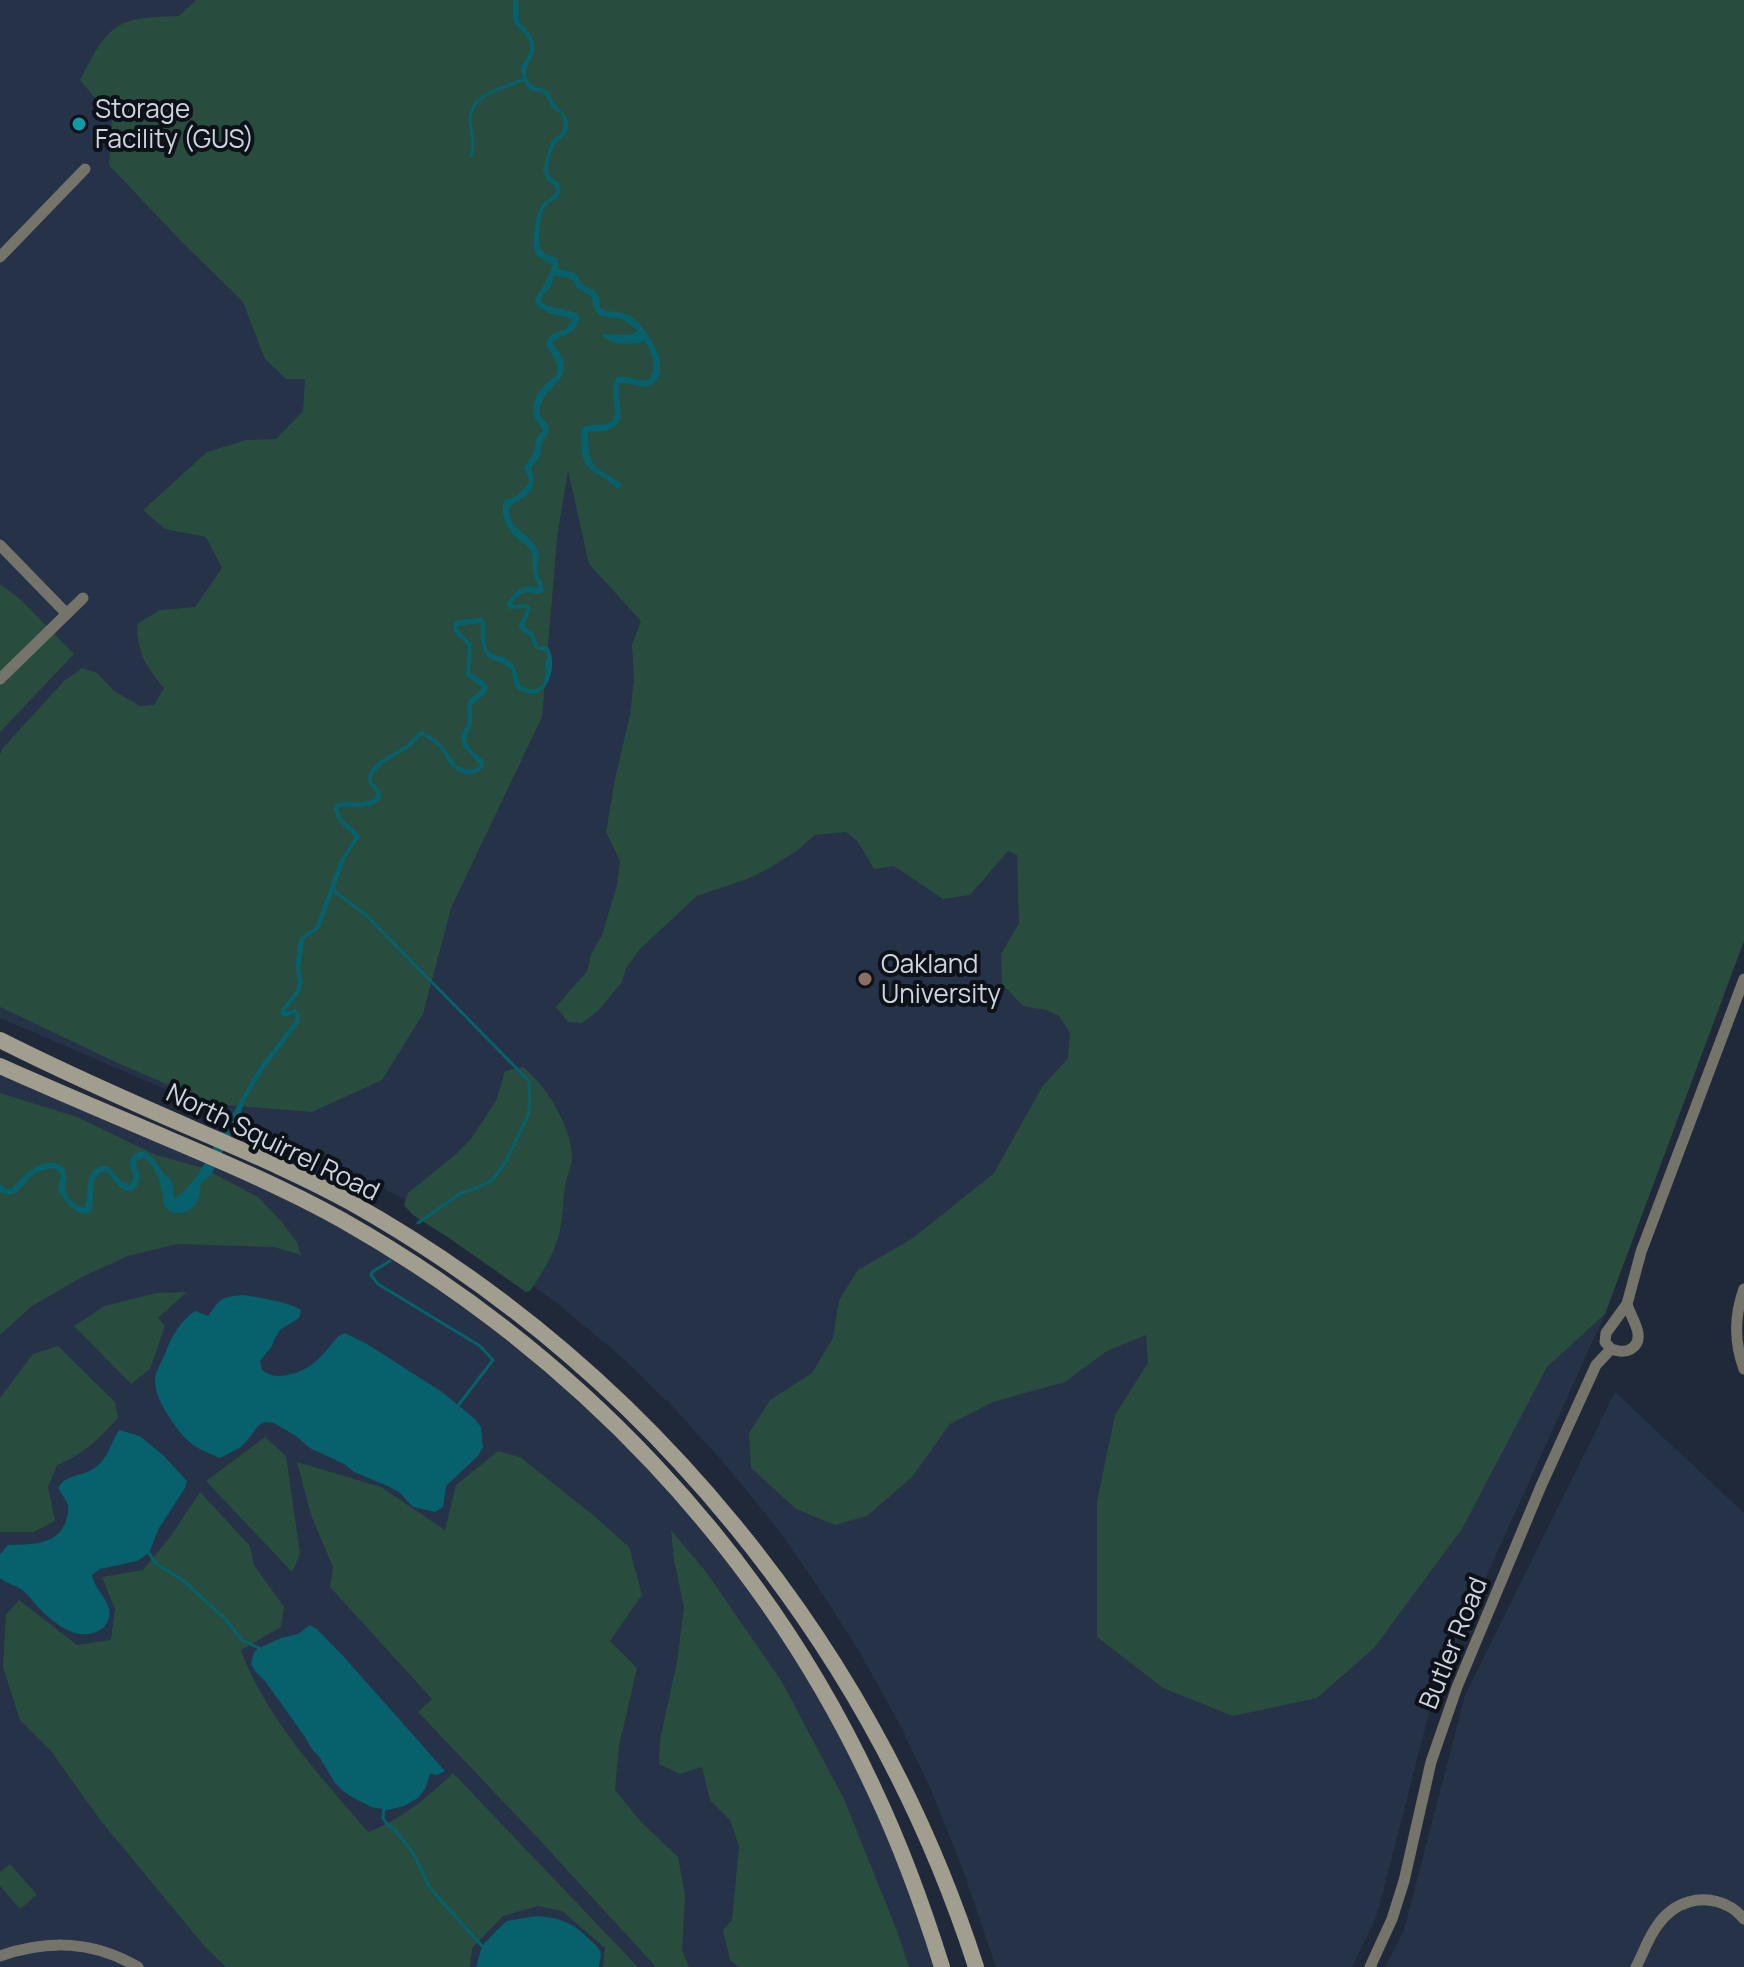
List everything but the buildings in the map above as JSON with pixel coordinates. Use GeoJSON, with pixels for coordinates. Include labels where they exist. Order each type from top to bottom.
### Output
{"type":"FeatureCollection","features":[{"type":"Feature","properties":{"kind":"main road","name":"North Squirrel Road"},"geometry":{"type":"LineString","coordinates":[[0,1040],[302,1177],[379,1219],[515,1311],[564,1350],[631,1412],[750,1544],[838,1669],[901,1781],[937,1859],[976,1967]]}},
{"type":"Feature","properties":{"kind":"main road","name":"North Squirrel Road"},"geometry":{"type":"LineString","coordinates":[[0,1066],[243,1171],[380,1242],[488,1314],[569,1380],[684,1497],[768,1604],[857,1753],[890,1823],[942,1967]]}},
{"type":"Feature","properties":{"kind":"street"},"geometry":{"type":"LineString","coordinates":[[0,257],[85,169]]}},
{"type":"Feature","properties":{"kind":"street"},"geometry":{"type":"LineString","coordinates":[[0,545],[67,614]]}},
{"type":"Feature","properties":{"kind":"street"},"geometry":{"type":"LineString","coordinates":[[0,679],[83,598]]}},
{"type":"Feature","properties":{"kind":"street","name":"Butler Road"},"geometry":{"type":"LineString","coordinates":[[1627,1304],[1638,1337],[1630,1349],[1611,1349],[1605,1342],[1606,1333],[1627,1304],[1641,1252],[1744,979]]}},
{"type":"Feature","properties":{"kind":"street"},"geometry":{"type":"LineString","coordinates":[[1744,1289],[1737,1313],[1736,1333],[1744,1369]]}},
{"type":"Feature","properties":{"kind":"street","name":"Butler Road"},"geometry":{"type":"LineString","coordinates":[[1370,1967],[1404,1881],[1431,1762],[1457,1687],[1541,1486],[1596,1365],[1611,1349]]}},
{"type":"Feature","properties":{"kind":"street"},"geometry":{"type":"LineString","coordinates":[[1636,1967],[1655,1928],[1670,1910],[1688,1901],[1709,1899],[1731,1907],[1744,1919]]}},
{"type":"Feature","properties":{"kind":"street"},"geometry":{"type":"LineString","coordinates":[[0,1956],[38,1947],[76,1945],[112,1953],[138,1967]]}},
{"type":"Feature","properties":{"kind":"shaded area","name":"Oakland University"},"geometry":{"type":"Polygon","coordinates":[[[0,0],[1744,0],[1744,941],[1605,1314],[1445,1668],[1428,1717],[1377,1915],[1352,1967],[996,1967],[931,1790],[859,1651],[776,1527],[673,1407],[618,1354],[506,1266],[413,1204],[284,1140],[0,1018],[0,0]]]}},
{"type":"Feature","properties":{"kind":"shaded area","name":"Oakland University"},"geometry":{"type":"Polygon","coordinates":[[[196,0],[1744,0],[1744,941],[1605,1314],[1547,1367],[1462,1529],[1374,1648],[1317,1698],[1233,1716],[1163,1688],[1097,1637],[1097,1501],[1115,1415],[1148,1363],[1146,1335],[1107,1351],[1065,1382],[993,1402],[950,1424],[912,1477],[867,1516],[835,1525],[796,1509],[751,1468],[749,1433],[770,1400],[812,1373],[833,1338],[839,1300],[858,1270],[913,1238],[994,1173],[1042,1087],[1068,1058],[1070,1033],[1059,1016],[1023,1006],[1002,984],[1001,954],[1019,923],[1017,855],[1008,851],[970,895],[943,899],[894,866],[874,869],[858,842],[846,832],[815,835],[768,869],[697,896],[641,948],[626,968],[622,982],[598,1011],[582,1023],[568,1022],[556,1007],[587,971],[617,885],[620,861],[606,832],[630,715],[634,680],[632,644],[641,621],[589,564],[568,470],[557,538],[542,717],[451,908],[423,1014],[382,1080],[312,1112],[213,1104],[0,1007],[2,749],[64,681],[82,668],[97,673],[114,691],[140,706],[154,705],[164,688],[144,659],[137,624],[160,610],[195,607],[222,568],[206,537],[165,529],[143,510],[207,452],[246,440],[276,439],[303,411],[305,379],[286,379],[265,359],[243,302],[109,165],[112,119],[80,80],[108,34],[122,24],[150,17],[179,16],[196,0]]]}},
{"type":"Feature","properties":{"kind":"shaded area"},"geometry":{"type":"Polygon","coordinates":[[[513,0],[518,0],[519,22],[534,42],[526,75],[529,82],[548,92],[568,122],[566,133],[554,145],[549,162],[548,172],[559,183],[559,194],[543,212],[539,235],[541,249],[558,259],[558,269],[572,272],[582,284],[595,291],[600,308],[627,314],[637,321],[656,349],[661,370],[658,379],[648,386],[620,383],[621,413],[618,424],[606,431],[588,432],[591,459],[598,468],[622,484],[618,489],[584,461],[582,428],[613,420],[613,388],[617,377],[649,380],[654,366],[652,355],[645,341],[622,344],[602,336],[631,335],[638,331],[623,319],[601,316],[595,311],[591,296],[577,288],[572,279],[555,275],[541,302],[580,317],[571,332],[552,343],[562,357],[564,368],[541,406],[540,416],[548,424],[549,431],[542,443],[540,456],[531,468],[533,487],[527,495],[510,505],[509,513],[513,524],[538,550],[537,572],[543,587],[538,594],[523,593],[511,604],[531,608],[524,627],[533,632],[538,646],[548,647],[552,661],[550,678],[535,693],[519,690],[511,669],[485,653],[481,623],[457,626],[472,644],[470,673],[488,687],[487,692],[472,705],[472,723],[466,740],[471,750],[484,761],[484,766],[470,774],[459,772],[439,747],[422,735],[374,774],[371,780],[380,792],[379,801],[363,807],[339,807],[341,817],[360,837],[346,857],[320,928],[304,940],[300,969],[303,981],[300,992],[285,1012],[296,1009],[300,1015],[299,1023],[244,1102],[240,1117],[211,1175],[201,1183],[198,1198],[191,1209],[176,1213],[164,1206],[159,1180],[144,1158],[136,1161],[139,1179],[132,1190],[124,1189],[106,1171],[99,1173],[94,1181],[92,1210],[87,1214],[73,1209],[58,1191],[61,1174],[54,1168],[34,1174],[16,1193],[0,1192],[0,1184],[11,1189],[39,1165],[52,1163],[65,1169],[65,1187],[69,1198],[85,1208],[94,1170],[108,1166],[120,1180],[130,1185],[133,1177],[131,1159],[142,1152],[150,1156],[170,1180],[174,1199],[183,1192],[205,1163],[258,1069],[295,1021],[295,1014],[283,1017],[280,1013],[297,987],[296,961],[300,940],[316,926],[339,862],[355,837],[337,817],[336,805],[375,798],[376,792],[367,781],[373,768],[421,731],[441,745],[456,765],[468,770],[480,765],[463,746],[461,736],[468,722],[467,704],[483,688],[466,675],[468,646],[454,632],[454,623],[481,618],[485,621],[488,650],[511,662],[520,685],[532,689],[544,683],[547,653],[536,648],[530,636],[520,630],[519,625],[527,609],[509,609],[506,604],[522,588],[539,588],[533,573],[531,550],[509,529],[503,516],[503,506],[504,501],[516,496],[528,485],[524,468],[543,430],[534,415],[534,404],[558,368],[546,343],[551,335],[565,330],[573,319],[549,313],[536,305],[535,299],[553,265],[537,255],[534,245],[539,209],[556,192],[543,170],[551,142],[562,132],[564,123],[561,114],[552,108],[542,92],[530,90],[526,85],[521,71],[530,44],[515,24],[513,0]]]}},
{"type":"Feature","properties":{"kind":"shaded area"},"geometry":{"type":"Polygon","coordinates":[[[0,584],[21,600],[74,654],[0,732],[0,584]]]}},
{"type":"Feature","properties":{"kind":"shaded area"},"geometry":{"type":"Polygon","coordinates":[[[523,1067],[556,1107],[571,1145],[572,1157],[558,1238],[544,1269],[530,1291],[526,1292],[413,1215],[404,1205],[408,1193],[471,1139],[496,1101],[505,1071],[523,1067]]]}},
{"type":"Feature","properties":{"kind":"shaded area"},"geometry":{"type":"Polygon","coordinates":[[[0,1073],[237,1174],[336,1224],[414,1270],[547,1368],[668,1489],[739,1575],[811,1683],[859,1771],[899,1862],[936,1967],[0,1967],[0,1073]]]}},
{"type":"Feature","properties":{"kind":"shaded area"},"geometry":{"type":"Polygon","coordinates":[[[0,1093],[77,1117],[156,1155],[203,1168],[258,1197],[297,1242],[301,1255],[274,1247],[177,1244],[128,1256],[84,1276],[32,1306],[0,1335],[0,1093]]]}},
{"type":"Feature","properties":{"kind":"shaded area"},"geometry":{"type":"Polygon","coordinates":[[[187,1292],[158,1318],[165,1326],[150,1369],[131,1384],[74,1326],[105,1306],[156,1293],[187,1292]]]}},
{"type":"Feature","properties":{"kind":"shaded area"},"geometry":{"type":"Polygon","coordinates":[[[243,1295],[282,1302],[301,1310],[299,1318],[280,1330],[260,1361],[265,1372],[283,1376],[306,1368],[345,1333],[442,1392],[475,1419],[481,1427],[483,1447],[478,1456],[446,1486],[443,1507],[435,1512],[413,1507],[400,1493],[310,1448],[274,1423],[264,1422],[239,1448],[220,1458],[186,1439],[158,1396],[155,1380],[158,1369],[174,1334],[190,1314],[195,1311],[208,1316],[221,1300],[243,1295]]]}},
{"type":"Feature","properties":{"kind":"shaded area"},"geometry":{"type":"Polygon","coordinates":[[[58,1346],[115,1402],[118,1418],[90,1445],[57,1465],[48,1487],[55,1521],[34,1532],[0,1532],[0,1398],[33,1354],[58,1346]]]}},
{"type":"Feature","properties":{"kind":"shaded area"},"geometry":{"type":"Polygon","coordinates":[[[1615,1392],[1744,1513],[1744,1967],[1385,1967],[1404,1930],[1465,1695],[1615,1392]]]}},
{"type":"Feature","properties":{"kind":"shaded area"},"geometry":{"type":"Polygon","coordinates":[[[119,1430],[140,1436],[187,1481],[159,1528],[149,1553],[137,1561],[100,1569],[92,1575],[107,1604],[109,1618],[100,1630],[75,1633],[53,1620],[22,1590],[0,1578],[0,1554],[8,1545],[41,1542],[61,1531],[68,1507],[58,1488],[65,1480],[98,1465],[119,1430]]]}},
{"type":"Feature","properties":{"kind":"shaded area"},"geometry":{"type":"Polygon","coordinates":[[[265,1437],[286,1456],[300,1554],[292,1572],[206,1481],[265,1437]]]}},
{"type":"Feature","properties":{"kind":"shaded area"},"geometry":{"type":"Polygon","coordinates":[[[498,1451],[520,1457],[629,1547],[642,1595],[610,1641],[637,1668],[619,1746],[615,1790],[641,1822],[678,1857],[685,1895],[682,1950],[689,1967],[656,1967],[418,1712],[432,1699],[330,1587],[333,1567],[311,1515],[297,1462],[381,1487],[445,1530],[456,1485],[498,1451]]]}},
{"type":"Feature","properties":{"kind":"shaded area"},"geometry":{"type":"Polygon","coordinates":[[[200,1492],[250,1546],[254,1565],[284,1607],[281,1627],[241,1650],[251,1674],[296,1746],[368,1832],[414,1807],[453,1773],[638,1967],[603,1967],[605,1948],[562,1911],[538,1906],[503,1916],[472,1948],[470,1967],[226,1967],[205,1947],[101,1821],[51,1751],[20,1720],[3,1667],[6,1614],[19,1600],[77,1645],[111,1640],[115,1609],[102,1577],[143,1570],[200,1492]]]}},
{"type":"Feature","properties":{"kind":"shaded area"},"geometry":{"type":"Polygon","coordinates":[[[671,1530],[707,1573],[782,1682],[844,1799],[909,1967],[739,1967],[730,1960],[723,1930],[732,1920],[739,1846],[730,1820],[710,1800],[702,1767],[680,1774],[659,1764],[660,1739],[677,1662],[684,1607],[671,1530]]]}},
{"type":"Feature","properties":{"kind":"shaded area"},"geometry":{"type":"Polygon","coordinates":[[[310,1625],[344,1657],[445,1771],[438,1775],[430,1774],[418,1798],[404,1806],[388,1810],[371,1807],[343,1791],[251,1664],[254,1652],[259,1648],[298,1634],[310,1625]]]}},
{"type":"Feature","properties":{"kind":"shaded area"},"geometry":{"type":"Polygon","coordinates":[[[10,1864],[37,1895],[20,1909],[0,1886],[0,1872],[10,1864]]]}},
{"type":"Feature","properties":{"kind":"shaded area"},"geometry":{"type":"Polygon","coordinates":[[[537,1916],[566,1922],[583,1933],[601,1954],[599,1967],[476,1967],[482,1946],[507,1921],[537,1916]]]}},
{"type":"Feature","properties":{"kind":"waterway"},"geometry":{"type":"LineString","coordinates":[[471,156],[470,118],[476,103],[490,93],[523,80]]}},
{"type":"Feature","properties":{"kind":"waterway"},"geometry":{"type":"LineString","coordinates":[[334,891],[365,914],[529,1081],[528,1116],[505,1163],[492,1180],[461,1193],[418,1223]]}},
{"type":"Feature","properties":{"kind":"waterway"},"geometry":{"type":"LineString","coordinates":[[390,1261],[372,1272],[378,1284],[480,1346],[493,1360],[457,1407]]}},
{"type":"Feature","properties":{"kind":"waterway"},"geometry":{"type":"LineString","coordinates":[[149,1553],[155,1563],[184,1581],[226,1620],[242,1640],[259,1648]]}},
{"type":"Feature","properties":{"kind":"waterway"},"geometry":{"type":"LineString","coordinates":[[384,1808],[383,1818],[412,1851],[430,1888],[482,1946]]}},
{"type":"Feature","properties":{"kind":"place","name":"Storage Facility (GUS)"},"geometry":{"type":"Point","coordinates":[79,124]}},
{"type":"Feature","properties":{"kind":"place","name":"Oakland University"},"geometry":{"type":"Point","coordinates":[865,979]}}]}
